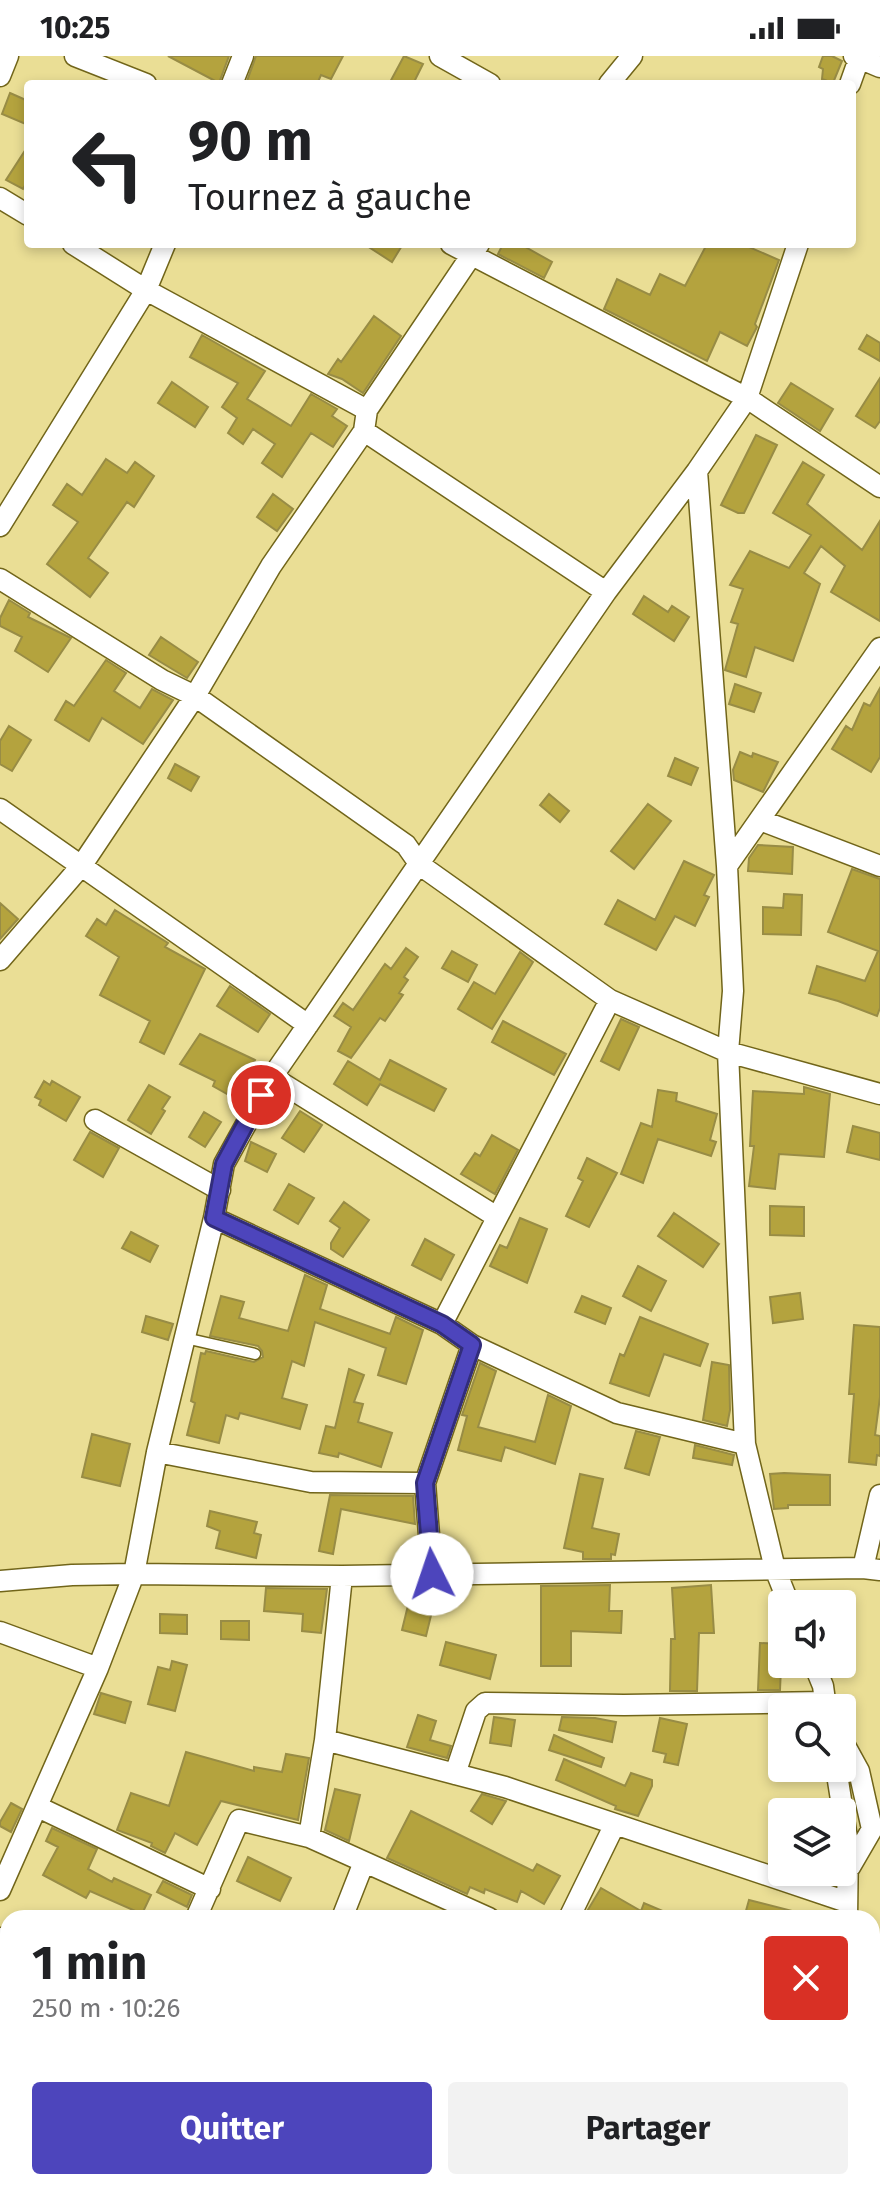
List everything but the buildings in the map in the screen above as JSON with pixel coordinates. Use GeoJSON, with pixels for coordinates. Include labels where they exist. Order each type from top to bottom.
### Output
{"type":"FeatureCollection","features":[{"type":"Feature","properties":{"kind":"street"},"geometry":{"type":"LineString","coordinates":[[0,76],[8,56]]}},
{"type":"Feature","properties":{"kind":"street"},"geometry":{"type":"LineString","coordinates":[[75,56],[136,80]]}},
{"type":"Feature","properties":{"kind":"street"},"geometry":{"type":"LineString","coordinates":[[234,80],[243,56]]}},
{"type":"Feature","properties":{"kind":"street"},"geometry":{"type":"LineString","coordinates":[[612,80],[632,56]]}},
{"type":"Feature","properties":{"kind":"street"},"geometry":{"type":"LineString","coordinates":[[444,57],[483,80]]}},
{"type":"Feature","properties":{"kind":"street"},"geometry":{"type":"LineString","coordinates":[[851,80],[857,57],[880,67]]}},
{"type":"Feature","properties":{"kind":"street"},"geometry":{"type":"LineString","coordinates":[[0,198],[24,213]]}},
{"type":"Feature","properties":{"kind":"street"},"geometry":{"type":"LineString","coordinates":[[79,248],[146,290],[367,410]]}},
{"type":"Feature","properties":{"kind":"street"},"geometry":{"type":"LineString","coordinates":[[0,526],[146,290],[163,248]]}},
{"type":"Feature","properties":{"kind":"street"},"geometry":{"type":"LineString","coordinates":[[0,1890],[98,1668],[134,1574],[157,1452],[214,1218],[224,1164],[272,1077],[606,592],[697,471],[747,398],[797,248]]}},
{"type":"Feature","properties":{"kind":"street"},"geometry":{"type":"LineString","coordinates":[[0,960],[82,865],[195,696],[271,566],[364,431],[367,410],[475,250],[747,398],[880,487]]}},
{"type":"Feature","properties":{"kind":"street"},"geometry":{"type":"LineString","coordinates":[[364,431],[606,592]]}},
{"type":"Feature","properties":{"kind":"street"},"geometry":{"type":"LineString","coordinates":[[697,471],[727,866],[733,991],[728,1052],[745,1444],[775,1569],[783,1590]]}},
{"type":"Feature","properties":{"kind":"street"},"geometry":{"type":"LineString","coordinates":[[0,579],[162,680],[195,696],[406,845],[420,865],[610,1000],[728,1052],[880,1094]]}},
{"type":"Feature","properties":{"kind":"street"},"geometry":{"type":"LineString","coordinates":[[727,866],[880,648]]}},
{"type":"Feature","properties":{"kind":"street"},"geometry":{"type":"LineString","coordinates":[[0,809],[308,1025]]}},
{"type":"Feature","properties":{"kind":"street"},"geometry":{"type":"LineString","coordinates":[[760,820],[880,866]]}},
{"type":"Feature","properties":{"kind":"street"},"geometry":{"type":"LineString","coordinates":[[442,1324],[610,1000]]}},
{"type":"Feature","properties":{"kind":"street"},"geometry":{"type":"LineString","coordinates":[[272,1077],[497,1217]]}},
{"type":"Feature","properties":{"kind":"street"},"geometry":{"type":"LineString","coordinates":[[95,1120],[220,1190]]}},
{"type":"Feature","properties":{"kind":"street"},"geometry":{"type":"LineString","coordinates":[[214,1218],[442,1324],[472,1345],[617,1413],[745,1444]]}},
{"type":"Feature","properties":{"kind":"street"},"geometry":{"type":"LineString","coordinates":[[432,1574],[425,1483],[472,1345]]}},
{"type":"Feature","properties":{"kind":"street"},"geometry":{"type":"LineString","coordinates":[[157,1452],[311,1482],[425,1483]]}},
{"type":"Feature","properties":{"kind":"street"},"geometry":{"type":"LineString","coordinates":[[0,1581],[134,1574],[342,1576],[872,1569],[880,1495]]}},
{"type":"Feature","properties":{"kind":"street"},"geometry":{"type":"LineString","coordinates":[[309,1837],[325,1740],[342,1576]]}},
{"type":"Feature","properties":{"kind":"street"},"geometry":{"type":"LineString","coordinates":[[0,1632],[98,1668]]}},
{"type":"Feature","properties":{"kind":"street"},"geometry":{"type":"LineString","coordinates":[[455,1774],[476,1711],[485,1703],[768,1705]]}},
{"type":"Feature","properties":{"kind":"street"},"geometry":{"type":"LineString","coordinates":[[325,1740],[505,1787],[847,1910],[848,1886]]}},
{"type":"Feature","properties":{"kind":"street"},"geometry":{"type":"LineString","coordinates":[[856,1766],[872,1829]]}},
{"type":"Feature","properties":{"kind":"street"},"geometry":{"type":"LineString","coordinates":[[856,1857],[872,1829],[880,1795]]}},
{"type":"Feature","properties":{"kind":"street"},"geometry":{"type":"LineString","coordinates":[[38,1807],[210,1889]]}},
{"type":"Feature","properties":{"kind":"street"},"geometry":{"type":"LineString","coordinates":[[200,1910],[239,1820],[309,1837],[471,1910]]}},
{"type":"Feature","properties":{"kind":"street"},"geometry":{"type":"LineString","coordinates":[[573,1910],[614,1826]]}},
{"type":"Feature","properties":{"kind":"street"},"geometry":{"type":"LineString","coordinates":[[345,1910],[364,1862]]}},
{"type":"Feature","properties":{"kind":"lane"},"geometry":{"type":"LineString","coordinates":[[185,1338],[255,1354]]}},
{"type":"Feature","properties":{"kind":"route"},"geometry":{"type":"LineString","coordinates":[[261,1095],[224,1164],[214,1218],[442,1324],[472,1345],[425,1483],[432,1574]]}}]}
